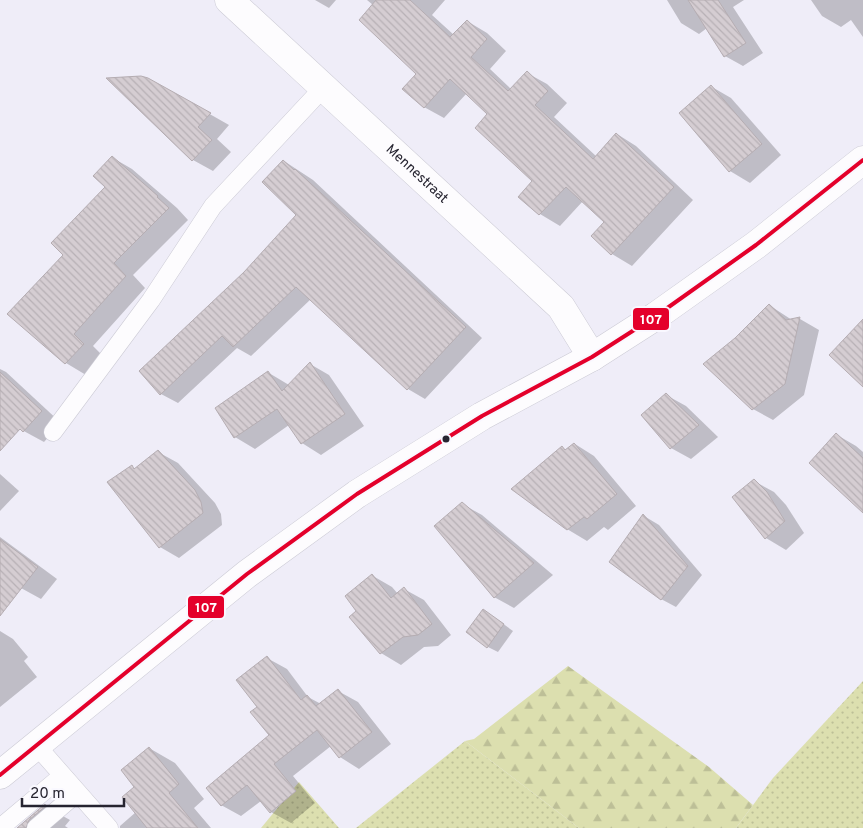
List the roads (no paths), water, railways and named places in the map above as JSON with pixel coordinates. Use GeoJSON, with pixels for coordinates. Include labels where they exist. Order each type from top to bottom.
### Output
{"type":"FeatureCollection","features":[{"type":"Feature","properties":{"kind":"street","name":"Mennestraat"},"geometry":{"type":"LineString","coordinates":[[229,0],[561,307],[592,357]]}},
{"type":"Feature","properties":{"kind":"street"},"geometry":{"type":"LineString","coordinates":[[0,776],[247,574],[357,494],[482,416],[592,357],[706,282],[863,160]]}},
{"type":"Feature","properties":{"kind":"lane"},"geometry":{"type":"LineString","coordinates":[[53,432],[151,300],[213,206],[323,88]]}},
{"type":"Feature","properties":{"kind":"lane"},"geometry":{"type":"LineString","coordinates":[[36,745],[109,828]]}},
{"type":"Feature","properties":{"kind":"lane"},"geometry":{"type":"LineString","coordinates":[[0,828],[62,776]]}},
{"type":"Feature","properties":{"kind":"lane"},"geometry":{"type":"LineString","coordinates":[[36,828],[77,793]]}}]}
